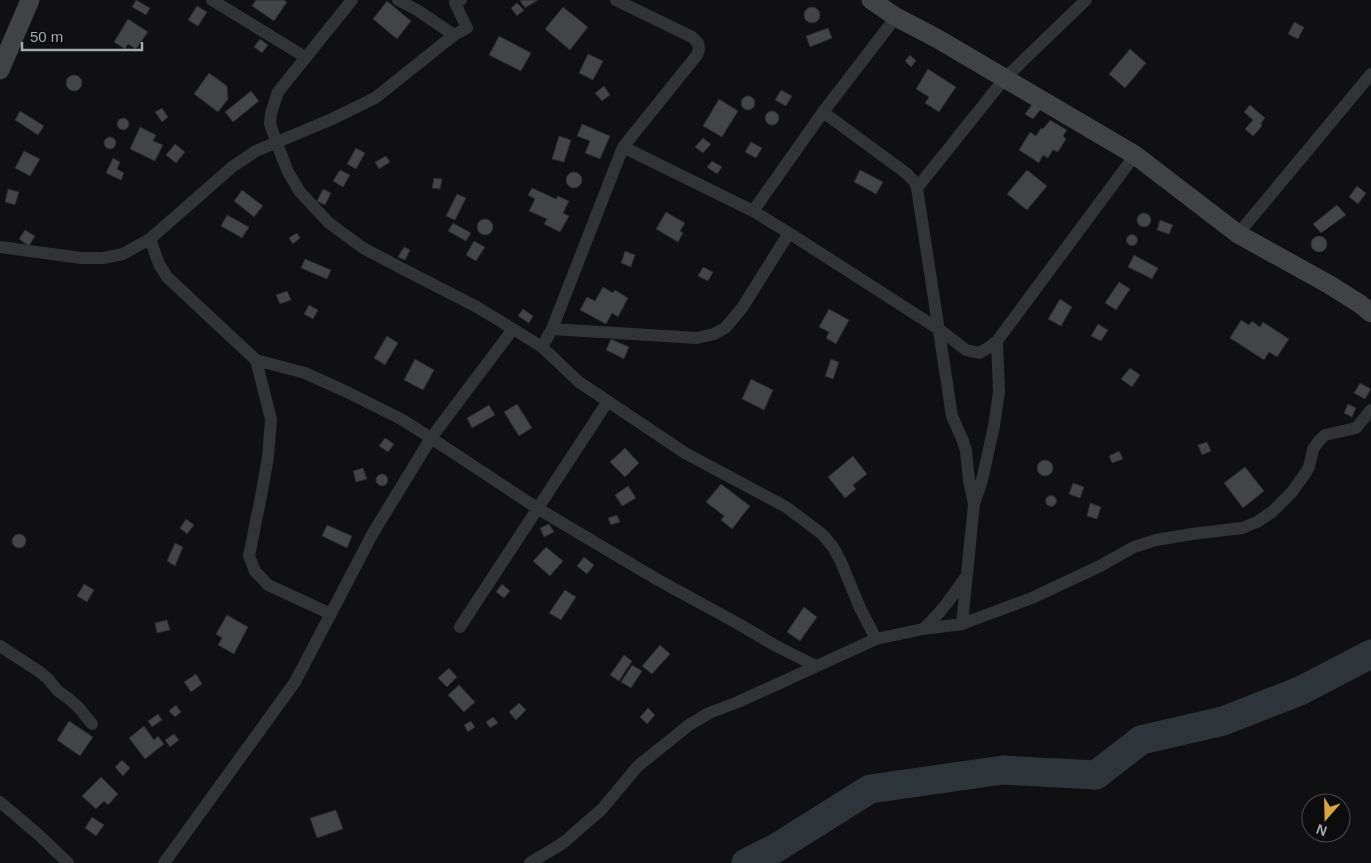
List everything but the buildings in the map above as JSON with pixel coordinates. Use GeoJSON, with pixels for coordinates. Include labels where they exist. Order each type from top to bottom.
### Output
{"type":"FeatureCollection","features":[{"type":"Feature","properties":{"kind":"street"},"geometry":{"type":"LineString","coordinates":[[0,70],[30,0]]}},
{"type":"Feature","properties":{"kind":"street"},"geometry":{"type":"LineString","coordinates":[[212,0],[305,57]]}},
{"type":"Feature","properties":{"kind":"street"},"geometry":{"type":"LineString","coordinates":[[352,0],[278,92],[271,113],[270,124],[276,142],[288,172],[300,192],[329,223],[363,248],[477,307],[542,347],[579,382],[685,453],[786,506],[822,534],[833,547],[876,639]]}},
{"type":"Feature","properties":{"kind":"street"},"geometry":{"type":"LineString","coordinates":[[398,0],[417,10],[454,35]]}},
{"type":"Feature","properties":{"kind":"street"},"geometry":{"type":"LineString","coordinates":[[542,347],[552,329],[623,147],[697,55],[699,49],[698,43],[692,37],[616,0]]}},
{"type":"Feature","properties":{"kind":"street"},"geometry":{"type":"LineString","coordinates":[[871,0],[896,17],[938,39],[1135,154],[1238,234],[1330,286],[1371,313]]}},
{"type":"Feature","properties":{"kind":"street"},"geometry":{"type":"LineString","coordinates":[[917,188],[1004,78],[1086,0]]}},
{"type":"Feature","properties":{"kind":"street"},"geometry":{"type":"LineString","coordinates":[[0,247],[81,258],[103,258],[123,254],[150,239],[232,166],[256,151],[375,98],[454,35],[467,28],[458,1]]}},
{"type":"Feature","properties":{"kind":"street"},"geometry":{"type":"LineString","coordinates":[[753,211],[823,112],[896,17]]}},
{"type":"Feature","properties":{"kind":"street"},"geometry":{"type":"LineString","coordinates":[[1238,234],[1371,74]]}},
{"type":"Feature","properties":{"kind":"street"},"geometry":{"type":"LineString","coordinates":[[823,112],[906,172],[917,188],[952,416],[966,451],[974,504]]}},
{"type":"Feature","properties":{"kind":"street"},"geometry":{"type":"LineString","coordinates":[[623,147],[753,211],[940,330],[966,350],[979,353],[997,341],[1135,154]]}},
{"type":"Feature","properties":{"kind":"street"},"geometry":{"type":"LineString","coordinates":[[552,329],[697,338],[714,334],[725,328],[742,308],[790,233]]}},
{"type":"Feature","properties":{"kind":"street"},"geometry":{"type":"LineString","coordinates":[[150,239],[159,264],[167,277],[256,360],[305,373],[400,419],[537,508],[658,580],[737,622],[776,646],[816,666]]}},
{"type":"Feature","properties":{"kind":"street"},"geometry":{"type":"LineString","coordinates":[[164,863],[295,682],[373,533],[431,438],[513,329]]}},
{"type":"Feature","properties":{"kind":"street"},"geometry":{"type":"LineString","coordinates":[[962,624],[974,504],[982,480],[994,426],[998,392],[997,341]]}},
{"type":"Feature","properties":{"kind":"street"},"geometry":{"type":"LineString","coordinates":[[256,360],[271,419],[268,457],[248,556],[255,571],[268,584],[331,614]]}},
{"type":"Feature","properties":{"kind":"street"},"geometry":{"type":"LineString","coordinates":[[460,627],[608,401]]}},
{"type":"Feature","properties":{"kind":"street"},"geometry":{"type":"LineString","coordinates":[[530,863],[563,843],[602,810],[638,766],[688,725],[709,713],[738,702],[876,639],[923,629],[962,624],[1040,595],[1134,547],[1156,540],[1242,528],[1257,522],[1272,512],[1292,492],[1308,467],[1313,449],[1325,435],[1356,428],[1371,410]]}},
{"type":"Feature","properties":{"kind":"street"},"geometry":{"type":"LineString","coordinates":[[923,629],[947,605],[966,576]]}},
{"type":"Feature","properties":{"kind":"street"},"geometry":{"type":"LineString","coordinates":[[0,646],[40,672],[58,691],[78,707],[92,724]]}},
{"type":"Feature","properties":{"kind":"street"},"geometry":{"type":"LineString","coordinates":[[0,802],[68,863]]}},
{"type":"Feature","properties":{"kind":"waterway"},"geometry":{"type":"LineString","coordinates":[[746,863],[776,848],[870,789],[1003,770],[1096,775],[1141,740],[1223,721],[1300,691],[1371,654]]}}]}
